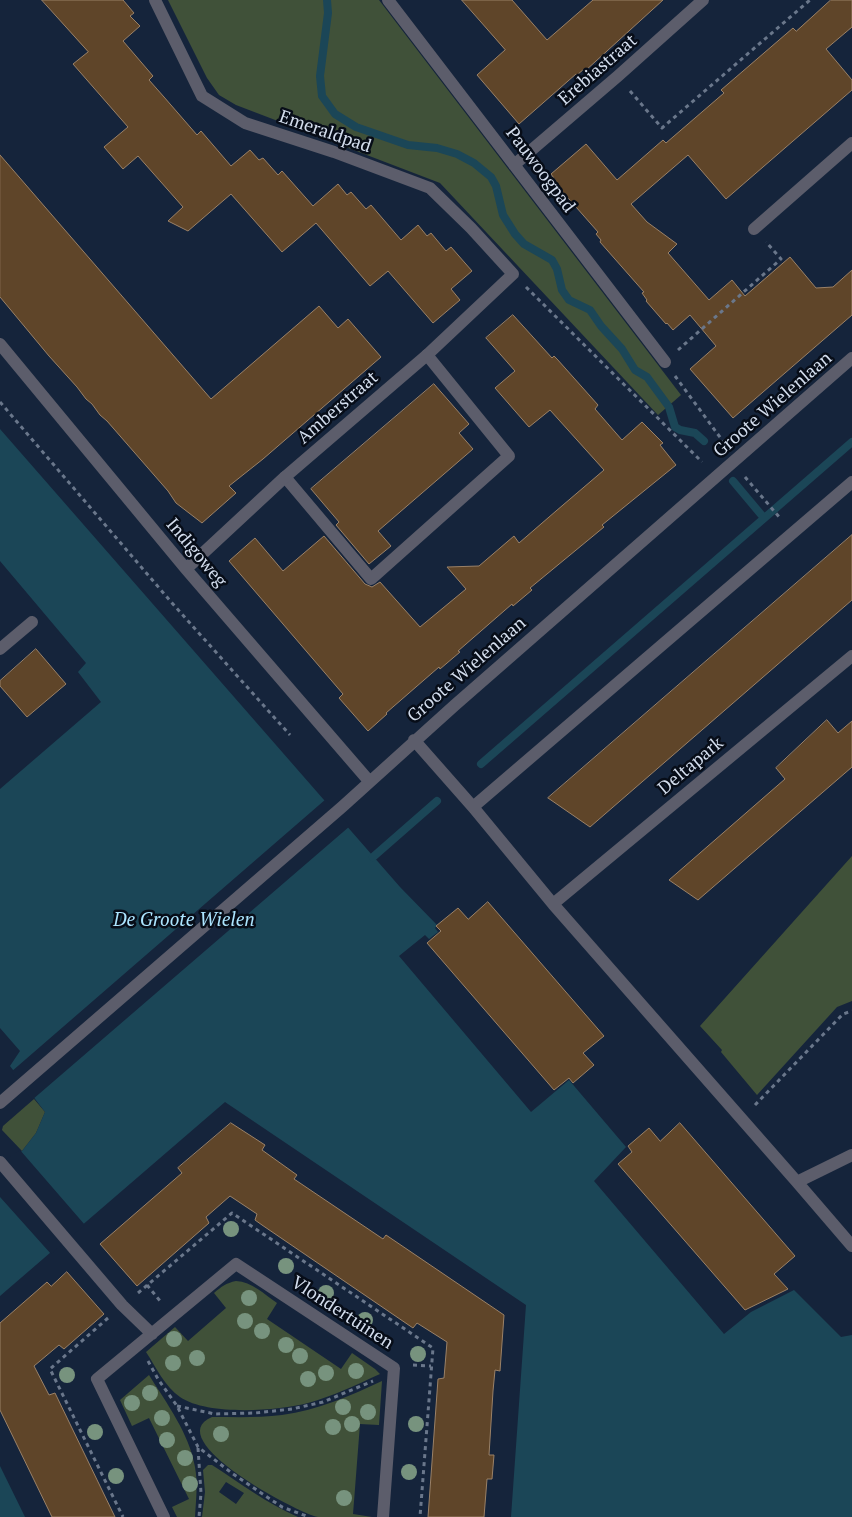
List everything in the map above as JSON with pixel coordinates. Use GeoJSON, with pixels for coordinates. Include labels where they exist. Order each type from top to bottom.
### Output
{"type":"FeatureCollection","features":[{"type":"Feature","properties":{"kind":"street","name":"Emeraldpad"},"geometry":{"type":"LineString","coordinates":[[155,0],[202,96],[245,123],[334,152],[430,188],[471,228],[513,274]]}},
{"type":"Feature","properties":{"kind":"street","name":"Pauwoogpad"},"geometry":{"type":"LineString","coordinates":[[388,0],[665,362]]}},
{"type":"Feature","properties":{"kind":"street","name":"Erebiastraat"},"geometry":{"type":"LineString","coordinates":[[514,165],[703,0]]}},
{"type":"Feature","properties":{"kind":"street"},"geometry":{"type":"LineString","coordinates":[[754,229],[852,143]]}},
{"type":"Feature","properties":{"kind":"street","name":"Amberstraat"},"geometry":{"type":"LineString","coordinates":[[186,569],[285,477],[427,355],[513,274]]}},
{"type":"Feature","properties":{"kind":"street","name":"Indigoweg"},"geometry":{"type":"LineString","coordinates":[[0,344],[186,569],[370,781]]}},
{"type":"Feature","properties":{"kind":"street"},"geometry":{"type":"LineString","coordinates":[[285,477],[371,579],[509,456],[427,355]]}},
{"type":"Feature","properties":{"kind":"street","name":"Groote Wielenlaan"},"geometry":{"type":"LineString","coordinates":[[473,807],[414,740],[852,358]]}},
{"type":"Feature","properties":{"kind":"street"},"geometry":{"type":"LineString","coordinates":[[852,482],[473,807],[553,904],[852,1246]]}},
{"type":"Feature","properties":{"kind":"street"},"geometry":{"type":"LineString","coordinates":[[0,649],[32,622]]}},
{"type":"Feature","properties":{"kind":"street","name":"Deltapark"},"geometry":{"type":"LineString","coordinates":[[553,904],[852,656]]}},
{"type":"Feature","properties":{"kind":"street"},"geometry":{"type":"LineString","coordinates":[[0,1103],[342,807],[414,740]]}},
{"type":"Feature","properties":{"kind":"street"},"geometry":{"type":"LineString","coordinates":[[797,1182],[852,1155]]}},
{"type":"Feature","properties":{"kind":"street"},"geometry":{"type":"LineString","coordinates":[[0,1162],[122,1305],[152,1334]]}},
{"type":"Feature","properties":{"kind":"street","name":"Vlondertuinen"},"geometry":{"type":"LineString","coordinates":[[164,1517],[97,1379],[236,1264],[394,1368],[383,1517]]}},
{"type":"Feature","properties":{"kind":"path"},"geometry":{"type":"LineString","coordinates":[[618,76],[662,128],[810,0]]}},
{"type":"Feature","properties":{"kind":"path"},"geometry":{"type":"LineString","coordinates":[[754,229],[780,259],[665,362],[735,462],[778,515]]}},
{"type":"Feature","properties":{"kind":"path"},"geometry":{"type":"LineString","coordinates":[[513,274],[716,477]]}},
{"type":"Feature","properties":{"kind":"path"},"geometry":{"type":"LineString","coordinates":[[0,402],[172,602],[290,735]]}},
{"type":"Feature","properties":{"kind":"path"},"geometry":{"type":"LineString","coordinates":[[742,1119],[843,1014],[852,1011]]}},
{"type":"Feature","properties":{"kind":"path"},"geometry":{"type":"LineString","coordinates":[[143,1354],[158,1380],[177,1406],[198,1447],[201,1493],[199,1517]]}},
{"type":"Feature","properties":{"kind":"path"},"geometry":{"type":"LineString","coordinates":[[177,1406],[215,1414],[255,1413],[292,1409],[322,1402],[380,1378]]}},
{"type":"Feature","properties":{"kind":"path"},"geometry":{"type":"LineString","coordinates":[[198,1447],[233,1474],[282,1507],[309,1517]]}},
{"type":"Feature","properties":{"kind":"green space"},"geometry":{"type":"Polygon","coordinates":[[[168,0],[379,0],[681,395],[658,415],[440,183],[236,105],[219,95],[207,78],[168,0]]]}},
{"type":"Feature","properties":{"kind":"green space"},"geometry":{"type":"Polygon","coordinates":[[[852,856],[852,1001],[837,1007],[757,1095],[721,1052],[722,1050],[700,1026],[852,856]]]}},
{"type":"Feature","properties":{"kind":"green space"},"geometry":{"type":"Polygon","coordinates":[[[34,1099],[45,1112],[36,1133],[22,1151],[2,1130],[3,1126],[34,1099]]]}},
{"type":"Feature","properties":{"kind":"green space"},"geometry":{"type":"Polygon","coordinates":[[[236,1281],[253,1286],[277,1303],[267,1319],[341,1369],[352,1353],[380,1374],[317,1400],[279,1408],[243,1410],[207,1407],[180,1397],[165,1382],[146,1352],[175,1327],[188,1341],[226,1308],[214,1293],[224,1285],[236,1281]]]}},
{"type":"Feature","properties":{"kind":"green space"},"geometry":{"type":"Polygon","coordinates":[[[149,1375],[183,1431],[192,1454],[197,1492],[195,1517],[177,1517],[172,1507],[189,1499],[149,1418],[132,1426],[120,1400],[149,1375]]]}},
{"type":"Feature","properties":{"kind":"green space"},"geometry":{"type":"Polygon","coordinates":[[[382,1381],[379,1425],[360,1424],[353,1514],[372,1517],[318,1517],[305,1512],[285,1503],[237,1474],[217,1457],[203,1441],[200,1427],[212,1417],[265,1417],[295,1413],[334,1402],[382,1381]]]}},
{"type":"Feature","properties":{"kind":"green space"},"geometry":{"type":"Polygon","coordinates":[[[208,1465],[212,1465],[264,1499],[298,1517],[202,1517],[205,1492],[203,1470],[208,1465]],[[226,1482],[219,1492],[236,1504],[244,1493],[226,1482]]]}},
{"type":"Feature","properties":{"kind":"water","name":"De Groote Wielen"},"geometry":{"type":"Polygon","coordinates":[[[0,429],[400,887],[437,925],[435,928],[438,932],[429,939],[425,935],[399,956],[531,1112],[569,1080],[626,1147],[594,1181],[724,1334],[751,1312],[794,1290],[841,1337],[852,1335],[852,1517],[511,1517],[526,1305],[225,1102],[0,1296],[0,1166],[22,1151],[36,1133],[45,1112],[10,1066],[20,1051],[0,1028],[0,789],[101,702],[78,672],[86,663],[0,561],[0,429]]]}},
{"type":"Feature","properties":{"kind":"water"},"geometry":{"type":"Polygon","coordinates":[[[0,1466],[25,1517],[0,1517],[0,1466]]]}},
{"type":"Feature","properties":{"kind":"pier"},"geometry":{"type":"Polygon","coordinates":[[[326,799],[350,826],[32,1100],[11,1072],[326,799]]]}},
{"type":"Feature","properties":{"kind":"pier"},"geometry":{"type":"Polygon","coordinates":[[[20,1150],[85,1225],[51,1254],[0,1197],[0,1163],[20,1150]]]}},
{"type":"Feature","properties":{"kind":"building"},"geometry":{"type":"Polygon","coordinates":[[[42,0],[123,0],[134,13],[130,16],[140,26],[123,41],[153,76],[149,80],[197,135],[201,131],[231,166],[250,150],[259,160],[263,158],[278,175],[282,171],[313,206],[338,184],[347,195],[351,192],[366,209],[371,205],[401,240],[418,225],[427,236],[431,233],[446,251],[451,247],[472,271],[451,289],[460,300],[433,323],[388,271],[370,286],[316,223],[282,252],[231,194],[188,231],[168,221],[183,207],[138,156],[123,169],[104,147],[128,127],[73,64],[88,52],[42,0]]]}},
{"type":"Feature","properties":{"kind":"building"},"geometry":{"type":"Polygon","coordinates":[[[462,0],[512,0],[547,40],[593,0],[663,0],[585,71],[584,69],[576,74],[519,124],[477,75],[505,50],[462,0]]]}},
{"type":"Feature","properties":{"kind":"building"},"geometry":{"type":"Polygon","coordinates":[[[831,0],[852,0],[852,27],[826,49],[852,80],[852,90],[726,199],[688,155],[631,204],[647,222],[677,244],[668,253],[709,300],[732,280],[745,296],[790,257],[816,288],[833,287],[852,270],[852,315],[733,418],[690,369],[716,346],[690,315],[673,330],[666,324],[646,301],[642,293],[644,292],[600,242],[601,240],[596,234],[598,232],[554,182],[556,181],[551,174],[586,144],[617,180],[663,140],[666,143],[724,93],[721,90],[793,28],[796,31],[831,0]]]}},
{"type":"Feature","properties":{"kind":"building"},"geometry":{"type":"Polygon","coordinates":[[[0,155],[211,399],[319,306],[338,328],[348,319],[381,357],[229,486],[236,493],[202,523],[176,503],[168,491],[86,399],[0,297],[0,155]]]}},
{"type":"Feature","properties":{"kind":"building"},"geometry":{"type":"Polygon","coordinates":[[[513,315],[552,358],[554,356],[557,359],[598,405],[595,409],[622,440],[642,422],[663,443],[660,445],[676,465],[602,525],[604,527],[530,588],[532,590],[513,606],[512,604],[458,651],[460,652],[440,669],[439,667],[368,731],[339,698],[343,694],[229,561],[255,538],[283,571],[324,536],[365,584],[372,587],[380,582],[420,627],[466,589],[447,567],[479,566],[514,536],[519,543],[604,470],[550,410],[529,427],[495,388],[515,371],[486,338],[513,315]]]}},
{"type":"Feature","properties":{"kind":"building"},"geometry":{"type":"Polygon","coordinates":[[[434,384],[469,424],[459,433],[473,449],[378,531],[391,546],[369,564],[336,525],[339,522],[311,489],[434,384]]]}},
{"type":"Feature","properties":{"kind":"building"},"geometry":{"type":"Polygon","coordinates":[[[852,535],[852,600],[590,827],[548,798],[852,535]]]}},
{"type":"Feature","properties":{"kind":"building"},"geometry":{"type":"Polygon","coordinates":[[[36,649],[66,684],[27,717],[0,686],[0,681],[36,649]]]}},
{"type":"Feature","properties":{"kind":"building"},"geometry":{"type":"Polygon","coordinates":[[[827,720],[838,733],[852,721],[852,767],[698,900],[669,880],[785,779],[776,768],[827,720]]]}},
{"type":"Feature","properties":{"kind":"building"},"geometry":{"type":"Polygon","coordinates":[[[488,902],[604,1036],[583,1053],[594,1065],[573,1083],[569,1078],[554,1090],[427,943],[441,931],[436,926],[458,908],[468,919],[488,902]]]}},
{"type":"Feature","properties":{"kind":"building"},"geometry":{"type":"Polygon","coordinates":[[[231,1123],[265,1145],[262,1150],[297,1175],[294,1179],[383,1239],[386,1235],[504,1315],[500,1371],[495,1370],[493,1391],[489,1455],[494,1455],[492,1479],[487,1479],[484,1517],[428,1517],[438,1379],[444,1378],[447,1342],[417,1323],[413,1328],[255,1220],[257,1214],[230,1196],[206,1217],[209,1223],[137,1286],[100,1244],[182,1173],[178,1168],[231,1123]]]}},
{"type":"Feature","properties":{"kind":"building"},"geometry":{"type":"Polygon","coordinates":[[[680,1123],[795,1256],[774,1274],[788,1289],[745,1310],[618,1164],[632,1152],[628,1146],[649,1128],[660,1141],[680,1123]]]}},
{"type":"Feature","properties":{"kind":"building"},"geometry":{"type":"Polygon","coordinates":[[[67,1272],[104,1314],[64,1349],[59,1345],[34,1366],[49,1395],[55,1393],[115,1517],[52,1517],[0,1410],[0,1323],[47,1282],[51,1286],[67,1272]]]}},
{"type":"Feature","properties":{"kind":"waterway"},"geometry":{"type":"LineString","coordinates":[[327,0],[328,13],[320,76],[322,96],[335,114],[356,127],[408,145],[437,148],[457,154],[474,163],[491,177],[496,186],[503,215],[515,234],[524,244],[552,260],[557,269],[562,290],[569,300],[590,310],[601,326],[622,349],[635,370],[647,377],[669,407],[675,427],[695,433],[704,441]]}},
{"type":"Feature","properties":{"kind":"waterway"},"geometry":{"type":"LineString","coordinates":[[481,764],[852,442]]}},
{"type":"Feature","properties":{"kind":"waterway"},"geometry":{"type":"LineString","coordinates":[[733,481],[764,518]]}},
{"type":"Feature","properties":{"kind":"waterway"},"geometry":{"type":"LineString","coordinates":[[373,857],[437,801]]}}]}
